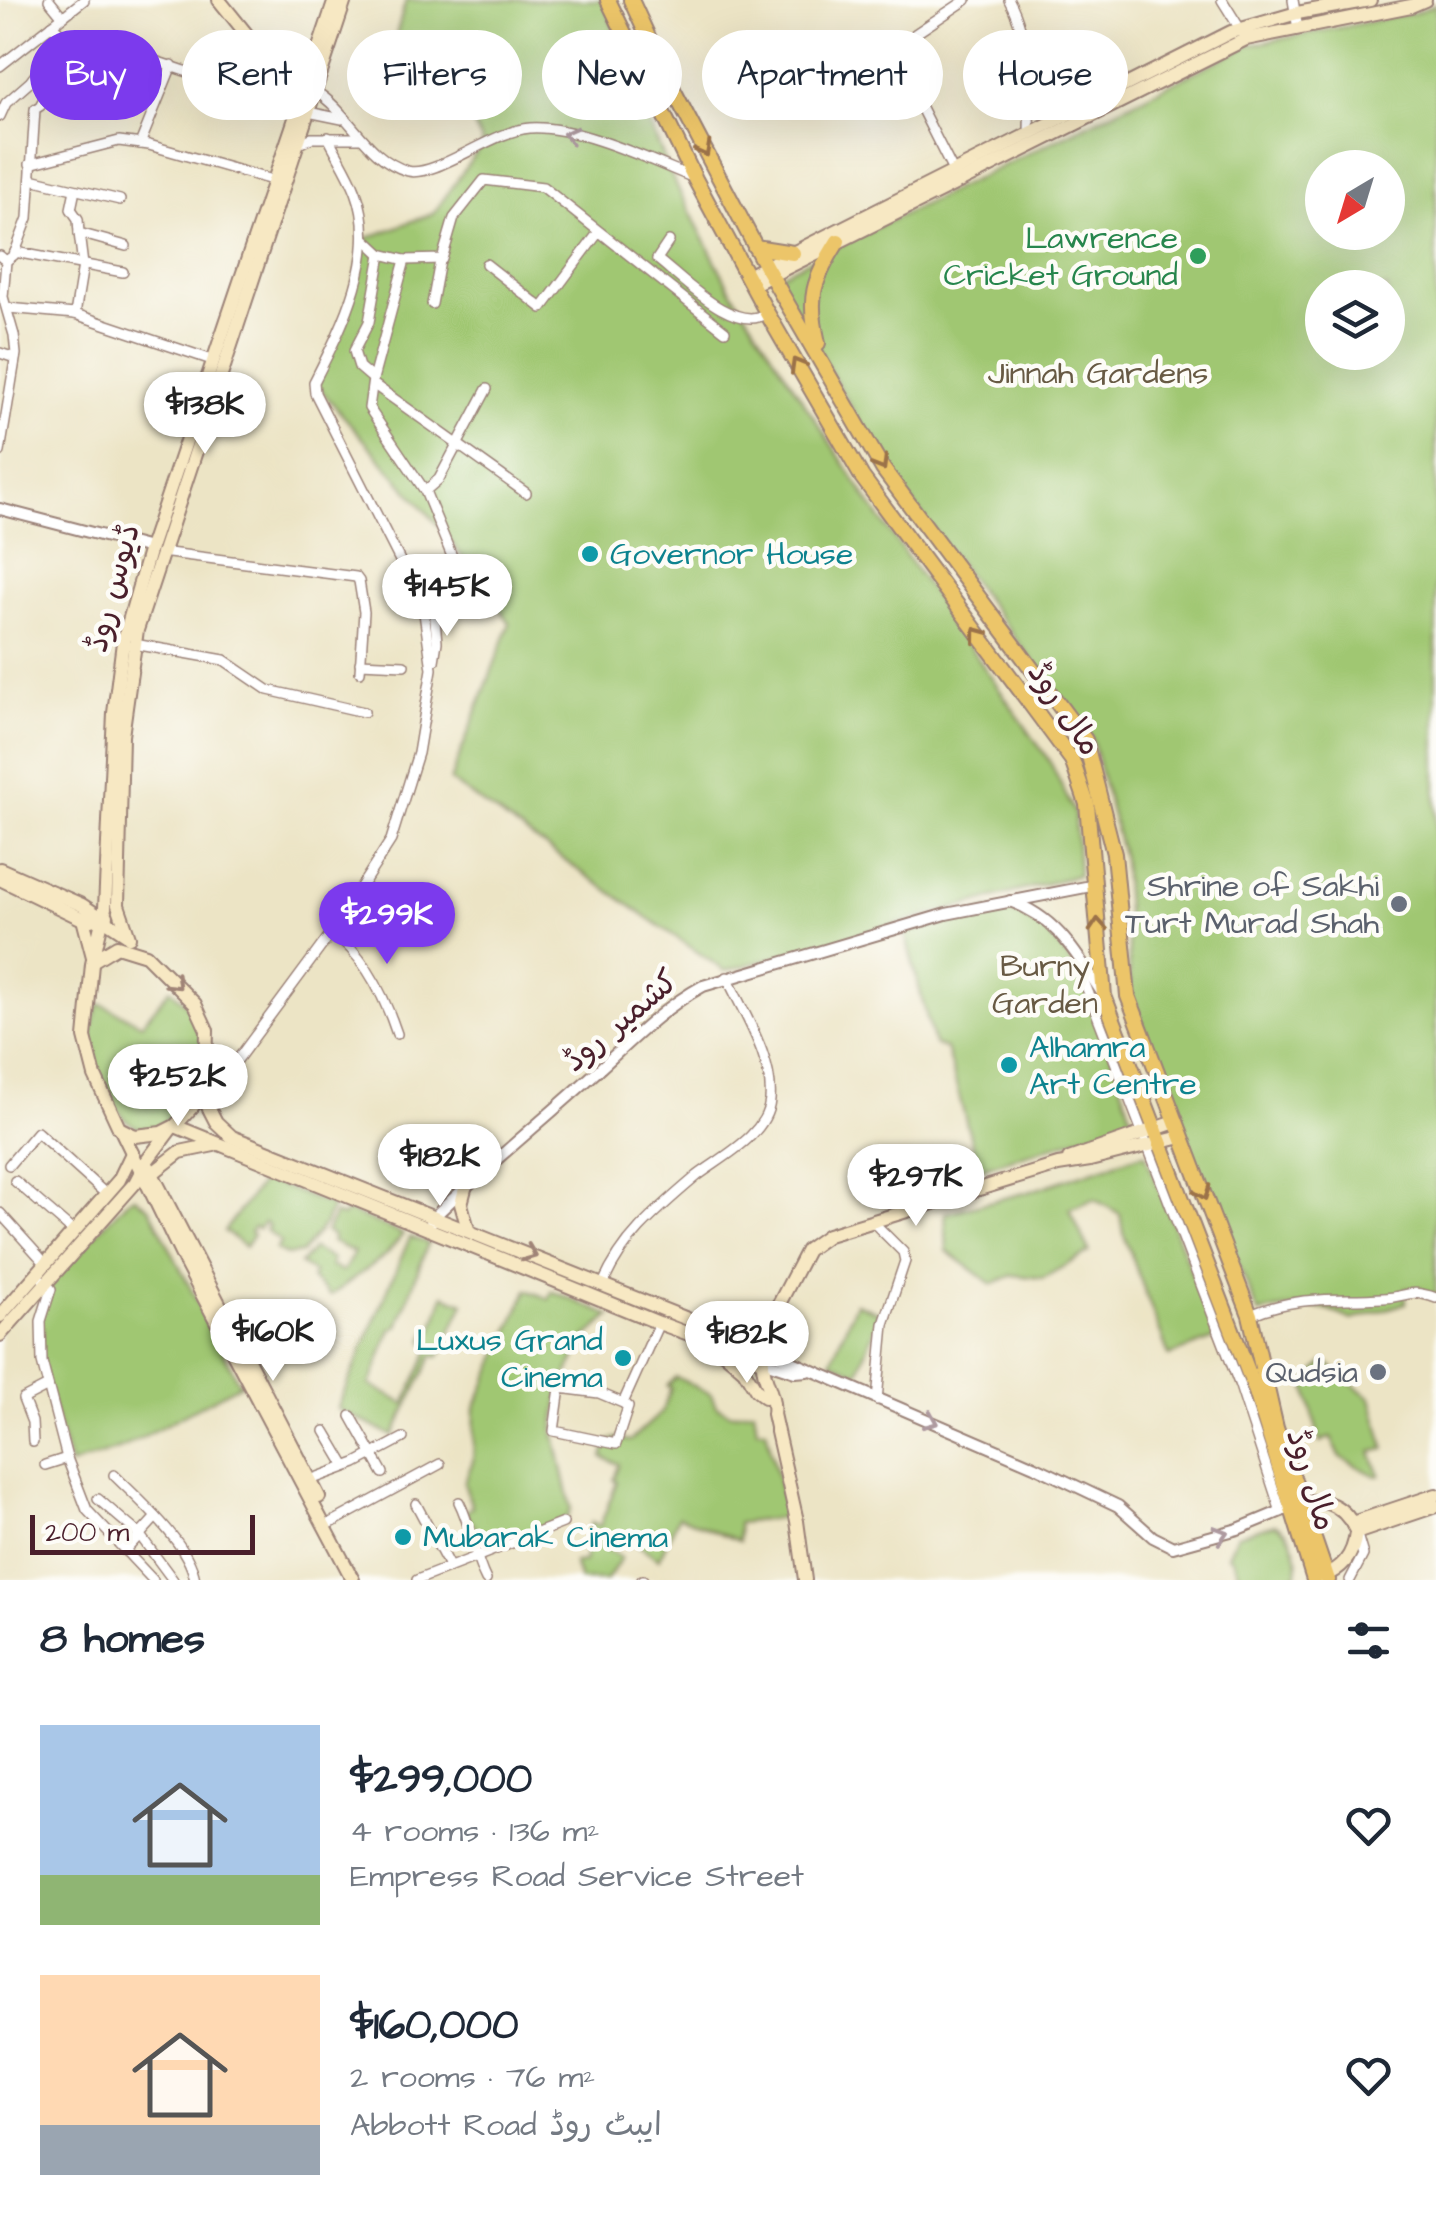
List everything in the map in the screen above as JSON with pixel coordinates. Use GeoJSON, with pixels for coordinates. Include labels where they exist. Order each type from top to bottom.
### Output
{"type":"FeatureCollection","features":[{"type":"Feature","properties":{"kind":"main road"},"geometry":{"type":"LineString","coordinates":[[219,0],[243,30]]}},
{"type":"Feature","properties":{"kind":"main road","name":"ڈیوس روڈ"},"geometry":{"type":"LineString","coordinates":[[327,30],[334,0]]}},
{"type":"Feature","properties":{"kind":"main road","name":"ڈیوس روڈ"},"geometry":{"type":"LineString","coordinates":[[327,52],[346,0]]}},
{"type":"Feature","properties":{"kind":"main road","name":"مال روڈ"},"geometry":{"type":"LineString","coordinates":[[608,0],[749,281],[862,477],[1072,760],[1087,804],[1104,996],[1151,1137],[1261,1390]]}},
{"type":"Feature","properties":{"kind":"main road","name":"مال روڈ"},"geometry":{"type":"LineString","coordinates":[[631,0],[755,247],[887,475],[1086,740],[1114,854],[1128,996],[1250,1315],[1261,1390],[1291,1507],[1321,1579]]}},
{"type":"Feature","properties":{"kind":"main road"},"geometry":{"type":"LineString","coordinates":[[749,281],[838,241],[1295,7],[1370,0]]}},
{"type":"Feature","properties":{"kind":"main road"},"geometry":{"type":"LineString","coordinates":[[768,271],[793,253],[953,171],[1243,34],[1298,29],[1424,0]]}},
{"type":"Feature","properties":{"kind":"main road","name":"ڈیوس روڈ"},"geometry":{"type":"LineString","coordinates":[[129,937],[118,905],[122,736],[134,644],[155,550],[212,360],[272,180],[300,120]]}},
{"type":"Feature","properties":{"kind":"main road","name":"ڈیوس روڈ"},"geometry":{"type":"LineString","coordinates":[[94,960],[103,918],[116,692],[126,628],[304,120]]}},
{"type":"Feature","properties":{"kind":"main road"},"geometry":{"type":"LineString","coordinates":[[821,359],[811,318],[812,302],[817,279],[838,241]]}},
{"type":"Feature","properties":{"kind":"main road"},"geometry":{"type":"LineString","coordinates":[[755,247],[793,253]]}},
{"type":"Feature","properties":{"kind":"main road"},"geometry":{"type":"LineString","coordinates":[[0,869],[103,918],[129,937],[186,994],[202,1016],[208,1043],[201,1088],[188,1114],[173,1127],[146,1176],[157,1206],[253,1380]]}},
{"type":"Feature","properties":{"kind":"main road"},"geometry":{"type":"LineString","coordinates":[[0,879],[91,921],[112,913],[118,905]]}},
{"type":"Feature","properties":{"kind":"main road"},"geometry":{"type":"LineString","coordinates":[[83,919],[94,960],[84,1028],[86,1046],[104,1098],[354,1580]]}},
{"type":"Feature","properties":{"kind":"main road"},"geometry":{"type":"LineString","coordinates":[[94,960],[118,946],[146,955]]}},
{"type":"Feature","properties":{"kind":"main road"},"geometry":{"type":"LineString","coordinates":[[201,1088],[216,1122],[232,1137],[597,1298],[659,1323],[714,1336],[765,1397]]}},
{"type":"Feature","properties":{"kind":"main road"},"geometry":{"type":"LineString","coordinates":[[121,1130],[140,1136],[173,1127],[431,1223],[468,1229],[759,1354]]}},
{"type":"Feature","properties":{"kind":"main road"},"geometry":{"type":"LineString","coordinates":[[714,1336],[729,1326],[745,1329],[766,1317],[779,1304],[811,1246],[828,1234],[1178,1130]]}},
{"type":"Feature","properties":{"kind":"main road"},"geometry":{"type":"LineString","coordinates":[[2,1310],[146,1176],[190,1148],[216,1144]]}},
{"type":"Feature","properties":{"kind":"main road"},"geometry":{"type":"LineString","coordinates":[[0,1335],[74,1232],[119,1180],[132,1153]]}},
{"type":"Feature","properties":{"kind":"main road"},"geometry":{"type":"LineString","coordinates":[[466,1185],[461,1204],[468,1229]]}},
{"type":"Feature","properties":{"kind":"main road"},"geometry":{"type":"LineString","coordinates":[[124,1197],[143,1199],[157,1206]]}},
{"type":"Feature","properties":{"kind":"main road"},"geometry":{"type":"LineString","coordinates":[[772,1414],[774,1404],[759,1354],[780,1313],[779,1304]]}},
{"type":"Feature","properties":{"kind":"main road"},"geometry":{"type":"LineString","coordinates":[[766,1317],[759,1354],[765,1397],[796,1521],[805,1580]]}},
{"type":"Feature","properties":{"kind":"main road"},"geometry":{"type":"LineString","coordinates":[[290,1451],[310,1480],[362,1580]]}},
{"type":"Feature","properties":{"kind":"main road"},"geometry":{"type":"LineString","coordinates":[[1354,1528],[1436,1495]]}},
{"type":"Feature","properties":{"kind":"main road"},"geometry":{"type":"LineString","coordinates":[[1291,1507],[1312,1500],[1327,1502],[1354,1528]]}},
{"type":"Feature","properties":{"kind":"main road"},"geometry":{"type":"LineString","coordinates":[[1354,1528],[1436,1506]]}},
{"type":"Feature","properties":{"kind":"main road"},"geometry":{"type":"LineString","coordinates":[[1321,1579],[1348,1559],[1354,1528]]}},
{"type":"Feature","properties":{"kind":"street"},"geometry":{"type":"LineString","coordinates":[[49,0],[62,16]]}},
{"type":"Feature","properties":{"kind":"street"},"geometry":{"type":"LineString","coordinates":[[0,66],[84,0]]}},
{"type":"Feature","properties":{"kind":"street"},"geometry":{"type":"LineString","coordinates":[[922,30],[966,0]]}},
{"type":"Feature","properties":{"kind":"street"},"geometry":{"type":"LineString","coordinates":[[1009,0],[1026,60],[1029,134]]}},
{"type":"Feature","properties":{"kind":"street"},"geometry":{"type":"LineString","coordinates":[[1222,0],[1243,34]]}},
{"type":"Feature","properties":{"kind":"street"},"geometry":{"type":"LineString","coordinates":[[1295,7],[1298,29]]}},
{"type":"Feature","properties":{"kind":"street"},"geometry":{"type":"LineString","coordinates":[[52,25],[56,30]]}},
{"type":"Feature","properties":{"kind":"street"},"geometry":{"type":"LineString","coordinates":[[162,63],[182,70]]}},
{"type":"Feature","properties":{"kind":"street"},"geometry":{"type":"LineString","coordinates":[[140,144],[172,66]]}},
{"type":"Feature","properties":{"kind":"street"},"geometry":{"type":"LineString","coordinates":[[1,111],[30,82]]}},
{"type":"Feature","properties":{"kind":"street"},"geometry":{"type":"LineString","coordinates":[[327,110],[344,119]]}},
{"type":"Feature","properties":{"kind":"street"},"geometry":{"type":"LineString","coordinates":[[327,110],[344,119],[360,138],[399,166],[419,172],[505,133],[531,128],[560,131],[608,145],[695,178]]}},
{"type":"Feature","properties":{"kind":"street"},"geometry":{"type":"LineString","coordinates":[[0,452],[15,358],[3,296],[3,259],[15,252],[28,218],[34,120]]}},
{"type":"Feature","properties":{"kind":"street"},"geometry":{"type":"LineString","coordinates":[[927,120],[953,171]]}},
{"type":"Feature","properties":{"kind":"street"},"geometry":{"type":"LineString","coordinates":[[328,137],[357,194],[365,239],[346,318],[314,382],[315,393],[423,606],[432,669]]}},
{"type":"Feature","properties":{"kind":"street"},"geometry":{"type":"LineString","coordinates":[[297,144],[311,138],[360,138]]}},
{"type":"Feature","properties":{"kind":"street"},"geometry":{"type":"LineString","coordinates":[[30,164],[119,142],[140,144],[272,180]]}},
{"type":"Feature","properties":{"kind":"street"},"geometry":{"type":"LineString","coordinates":[[30,180],[120,200]]}},
{"type":"Feature","properties":{"kind":"street"},"geometry":{"type":"LineString","coordinates":[[432,304],[454,218],[484,180],[542,187],[725,331]]}},
{"type":"Feature","properties":{"kind":"street"},"geometry":{"type":"LineString","coordinates":[[75,190],[71,209],[78,219],[84,266],[75,314]]}},
{"type":"Feature","properties":{"kind":"street"},"geometry":{"type":"LineString","coordinates":[[78,233],[126,246]]}},
{"type":"Feature","properties":{"kind":"street"},"geometry":{"type":"LineString","coordinates":[[486,264],[542,308],[598,233]]}},
{"type":"Feature","properties":{"kind":"street"},"geometry":{"type":"LineString","coordinates":[[365,239],[381,254],[405,260],[440,261]]}},
{"type":"Feature","properties":{"kind":"street"},"geometry":{"type":"LineString","coordinates":[[668,241],[657,259],[716,306],[737,318],[760,318],[767,313]]}},
{"type":"Feature","properties":{"kind":"street"},"geometry":{"type":"LineString","coordinates":[[15,252],[122,272]]}},
{"type":"Feature","properties":{"kind":"street"},"geometry":{"type":"LineString","coordinates":[[381,254],[372,308],[354,351],[359,366],[457,445],[526,493]]}},
{"type":"Feature","properties":{"kind":"street"},"geometry":{"type":"LineString","coordinates":[[201,1088],[218,1086],[374,870],[400,818],[418,752],[438,642],[434,609],[458,579],[425,491],[370,408],[373,381],[405,260]]}},
{"type":"Feature","properties":{"kind":"street"},"geometry":{"type":"LineString","coordinates":[[4,304],[75,314],[212,360]]}},
{"type":"Feature","properties":{"kind":"street"},"geometry":{"type":"LineString","coordinates":[[0,353],[15,358]]}},
{"type":"Feature","properties":{"kind":"street"},"geometry":{"type":"LineString","coordinates":[[425,491],[438,479],[486,390]]}},
{"type":"Feature","properties":{"kind":"street"},"geometry":{"type":"LineString","coordinates":[[0,509],[155,550],[356,578],[360,581],[364,612],[360,667],[404,664]]}},
{"type":"Feature","properties":{"kind":"street"},"geometry":{"type":"LineString","coordinates":[[134,644],[224,660],[268,690],[364,712]]}},
{"type":"Feature","properties":{"kind":"street","name":"کشمیر روڈ"},"geometry":{"type":"LineString","coordinates":[[431,1223],[466,1185],[666,1009],[703,986],[946,914],[1096,885]]}},
{"type":"Feature","properties":{"kind":"street"},"geometry":{"type":"LineString","coordinates":[[1009,900],[1036,911],[1054,925],[1104,996]]}},
{"type":"Feature","properties":{"kind":"street"},"geometry":{"type":"LineString","coordinates":[[332,932],[362,961],[384,1001],[396,1034]]}},
{"type":"Feature","properties":{"kind":"street"},"geometry":{"type":"LineString","coordinates":[[759,1354],[795,1372],[808,1371],[999,1450],[1118,1506],[1153,1537],[1174,1548],[1238,1529],[1291,1507],[1240,1386],[1151,1137],[1084,980],[1087,971]]}},
{"type":"Feature","properties":{"kind":"street"},"geometry":{"type":"LineString","coordinates":[[597,1298],[640,1228],[695,1178],[742,1143],[762,1122],[768,1109],[770,1088],[761,1052],[727,977]]}},
{"type":"Feature","properties":{"kind":"street"},"geometry":{"type":"LineString","coordinates":[[9,1165],[37,1132],[107,1195]]}},
{"type":"Feature","properties":{"kind":"street"},"geometry":{"type":"LineString","coordinates":[[15,1181],[74,1232]]}},
{"type":"Feature","properties":{"kind":"street"},"geometry":{"type":"LineString","coordinates":[[0,1213],[51,1290],[42,1321],[41,1354],[67,1458],[87,1510],[152,1580]]}},
{"type":"Feature","properties":{"kind":"street"},"geometry":{"type":"LineString","coordinates":[[872,1221],[903,1252],[905,1261],[884,1324],[878,1400]]}},
{"type":"Feature","properties":{"kind":"street"},"geometry":{"type":"LineString","coordinates":[[1250,1315],[1274,1304],[1297,1300],[1393,1297],[1408,1291],[1436,1298]]}},
{"type":"Feature","properties":{"kind":"street"},"geometry":{"type":"LineString","coordinates":[[623,1404],[659,1323]]}},
{"type":"Feature","properties":{"kind":"street"},"geometry":{"type":"LineString","coordinates":[[32,1442],[32,1422],[22,1398],[48,1386]]}},
{"type":"Feature","properties":{"kind":"street"},"geometry":{"type":"LineString","coordinates":[[560,1388],[599,1394],[623,1404],[628,1407],[616,1444],[554,1431],[560,1388]]}},
{"type":"Feature","properties":{"kind":"street"},"geometry":{"type":"LineString","coordinates":[[351,1416],[383,1474]]}},
{"type":"Feature","properties":{"kind":"street"},"geometry":{"type":"LineString","coordinates":[[325,1431],[345,1465]]}},
{"type":"Feature","properties":{"kind":"street"},"geometry":{"type":"LineString","coordinates":[[310,1480],[403,1438]]}},
{"type":"Feature","properties":{"kind":"street"},"geometry":{"type":"LineString","coordinates":[[46,1465],[67,1458]]}},
{"type":"Feature","properties":{"kind":"street"},"geometry":{"type":"LineString","coordinates":[[332,1523],[440,1464]]}},
{"type":"Feature","properties":{"kind":"street"},"geometry":{"type":"LineString","coordinates":[[114,1474],[156,1517],[192,1565],[195,1580]]}},
{"type":"Feature","properties":{"kind":"street"},"geometry":{"type":"LineString","coordinates":[[98,1499],[139,1534],[173,1580]]}},
{"type":"Feature","properties":{"kind":"street"},"geometry":{"type":"LineString","coordinates":[[459,1502],[467,1516],[475,1559],[486,1580]]}},
{"type":"Feature","properties":{"kind":"street"},"geometry":{"type":"LineString","coordinates":[[416,1504],[449,1566]]}},
{"type":"Feature","properties":{"kind":"street"},"geometry":{"type":"LineString","coordinates":[[102,1527],[114,1512]]}},
{"type":"Feature","properties":{"kind":"street"},"geometry":{"type":"LineString","coordinates":[[126,1551],[156,1517]]}},
{"type":"Feature","properties":{"kind":"street"},"geometry":{"type":"LineString","coordinates":[[417,1580],[563,1523]]}},
{"type":"Feature","properties":{"kind":"street"},"geometry":{"type":"LineString","coordinates":[[1350,1580],[1363,1556],[1354,1528]]}},
{"type":"Feature","properties":{"kind":"green space","name":"Governor House"},"geometry":{"type":"Polygon","coordinates":[[[406,0],[604,0],[614,30],[542,30],[542,120],[648,120],[672,177],[729,287],[873,508],[1050,762],[1075,814],[1078,875],[725,971],[450,781],[510,623],[445,533],[314,382],[346,318],[365,239],[434,213],[483,143],[472,120],[522,120],[522,30],[398,30],[406,0]]]}},
{"type":"Feature","properties":{"kind":"green space","name":"Jinnah Gardens"},"geometry":{"type":"Polygon","coordinates":[[[1436,4],[1436,1295],[1405,1288],[1406,1303],[1352,1320],[1306,1307],[1259,1313],[1185,1139],[1131,995],[1123,859],[1092,739],[889,472],[775,277],[1096,120],[1128,120],[1128,105],[1250,45],[1414,13],[1436,4]]]}},
{"type":"Feature","properties":{"kind":"green space","name":"Burny Garden"},"geometry":{"type":"Polygon","coordinates":[[[988,909],[1019,915],[1042,929],[1062,950],[1093,1004],[1133,1121],[979,1169],[946,1048],[934,1045],[905,933],[988,909]]]}},
{"type":"Feature","properties":{"kind":"green space"},"geometry":{"type":"Polygon","coordinates":[[[170,989],[197,1017],[202,1031],[199,1066],[193,1085],[173,1116],[160,1126],[145,1129],[125,1118],[108,1094],[92,1053],[92,1028],[98,1005],[142,1024],[170,989]]]}},
{"type":"Feature","properties":{"kind":"green space"},"geometry":{"type":"Polygon","coordinates":[[[1145,1153],[1217,1338],[1169,1356],[1123,1233],[1120,1214],[1094,1199],[1070,1209],[1089,1252],[1043,1278],[1013,1275],[992,1284],[947,1251],[945,1213],[1028,1192],[1145,1153]]]}},
{"type":"Feature","properties":{"kind":"green space"},"geometry":{"type":"Polygon","coordinates":[[[264,1179],[332,1206],[325,1224],[301,1253],[286,1255],[276,1249],[281,1242],[266,1230],[269,1226],[264,1222],[250,1232],[253,1235],[245,1247],[224,1231],[264,1179]]]}},
{"type":"Feature","properties":{"kind":"green space"},"geometry":{"type":"Polygon","coordinates":[[[135,1197],[150,1209],[239,1383],[246,1381],[124,1447],[70,1465],[41,1360],[41,1299],[80,1251],[135,1197]]]}},
{"type":"Feature","properties":{"kind":"green space"},"geometry":{"type":"Polygon","coordinates":[[[347,1211],[403,1234],[386,1255],[330,1296],[311,1278],[314,1273],[300,1264],[313,1249],[333,1260],[330,1266],[343,1272],[354,1252],[332,1242],[333,1236],[326,1232],[335,1214],[342,1217],[347,1211]]]}},
{"type":"Feature","properties":{"kind":"green space"},"geometry":{"type":"Polygon","coordinates":[[[410,1237],[428,1243],[398,1326],[391,1329],[370,1385],[405,1404],[431,1346],[424,1342],[427,1331],[432,1332],[444,1295],[464,1303],[441,1354],[433,1355],[393,1436],[337,1409],[410,1237]]]}},
{"type":"Feature","properties":{"kind":"green space"},"geometry":{"type":"Polygon","coordinates":[[[527,1290],[549,1299],[552,1291],[611,1316],[584,1339],[561,1387],[554,1431],[571,1508],[567,1518],[483,1551],[475,1526],[465,1512],[472,1507],[464,1483],[473,1461],[475,1408],[527,1290]]]}},
{"type":"Feature","properties":{"kind":"green space"},"geometry":{"type":"Polygon","coordinates":[[[856,1303],[880,1313],[858,1373],[831,1361],[856,1303]]]}},
{"type":"Feature","properties":{"kind":"green space"},"geometry":{"type":"Polygon","coordinates":[[[1325,1362],[1371,1398],[1385,1449],[1371,1452],[1380,1475],[1340,1457],[1331,1437],[1320,1442],[1305,1382],[1325,1362]]]}},
{"type":"Feature","properties":{"kind":"green space"},"geometry":{"type":"Polygon","coordinates":[[[676,1377],[711,1394],[716,1406],[732,1414],[754,1410],[757,1429],[766,1429],[787,1517],[738,1523],[739,1541],[679,1516],[659,1559],[632,1541],[627,1547],[607,1536],[602,1546],[621,1558],[607,1580],[580,1580],[574,1563],[584,1562],[591,1523],[600,1526],[617,1482],[614,1480],[619,1464],[603,1458],[607,1442],[617,1438],[630,1441],[662,1412],[671,1388],[667,1386],[676,1377]]]}},
{"type":"Feature","properties":{"kind":"green space"},"geometry":{"type":"Polygon","coordinates":[[[1275,1524],[1294,1544],[1297,1573],[1287,1580],[1237,1580],[1240,1577],[1228,1555],[1237,1535],[1275,1524]]]}},
{"type":"Feature","properties":{"kind":"place","name":"Lawrence Cricket Ground"},"geometry":{"type":"Point","coordinates":[1198,256]}},
{"type":"Feature","properties":{"kind":"place","name":"Governor House"},"geometry":{"type":"Point","coordinates":[590,554]}},
{"type":"Feature","properties":{"kind":"place","name":"Shrine of Sakhi Turt Murad Shah"},"geometry":{"type":"Point","coordinates":[1399,904]}},
{"type":"Feature","properties":{"kind":"place","name":"Alhamra Art Centre"},"geometry":{"type":"Point","coordinates":[1009,1065]}},
{"type":"Feature","properties":{"kind":"place","name":"Luxus Grand Cinema"},"geometry":{"type":"Point","coordinates":[623,1358]}},
{"type":"Feature","properties":{"kind":"place","name":"Qudsia"},"geometry":{"type":"Point","coordinates":[1378,1372]}},
{"type":"Feature","properties":{"kind":"place","name":"Mubarak Cinema"},"geometry":{"type":"Point","coordinates":[403,1537]}}]}
